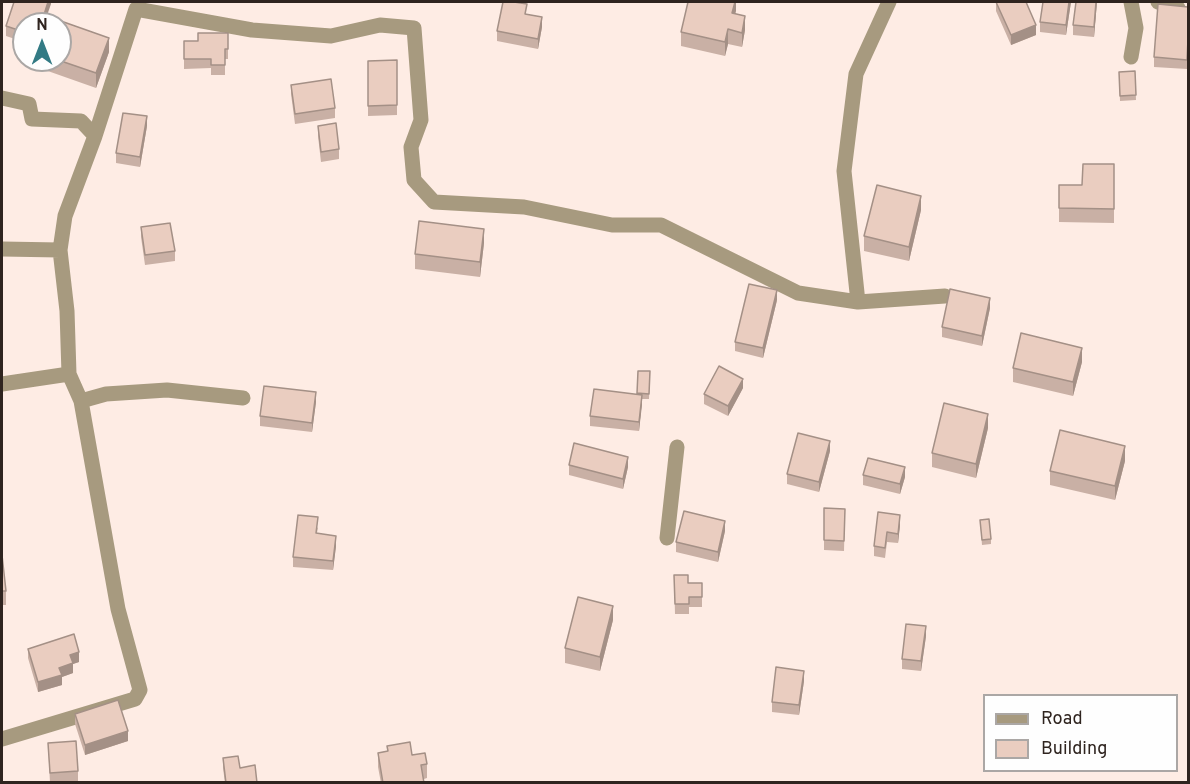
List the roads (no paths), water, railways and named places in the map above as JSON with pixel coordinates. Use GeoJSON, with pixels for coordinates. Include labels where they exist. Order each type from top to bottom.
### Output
{"type":"FeatureCollection","features":[{"type":"Feature","properties":{"kind":"street"},"geometry":{"type":"LineString","coordinates":[[858,302],[844,171],[856,74],[889,2]]}},
{"type":"Feature","properties":{"kind":"street"},"geometry":{"type":"LineString","coordinates":[[1131,2],[1136,28],[1131,57]]}},
{"type":"Feature","properties":{"kind":"street"},"geometry":{"type":"LineString","coordinates":[[1158,2],[1178,8]]}},
{"type":"Feature","properties":{"kind":"street"},"geometry":{"type":"LineString","coordinates":[[2,739],[135,699],[140,690],[118,609],[81,401],[69,374],[67,311],[60,250],[65,216],[95,136],[134,4],[252,30],[332,36],[380,25],[414,28],[422,120],[411,147],[414,180],[434,202],[524,207],[612,225],[661,225],[798,293],[858,302],[945,296]]}},
{"type":"Feature","properties":{"kind":"street"},"geometry":{"type":"LineString","coordinates":[[2,98],[29,104],[32,119],[81,121],[95,136]]}},
{"type":"Feature","properties":{"kind":"street"},"geometry":{"type":"LineString","coordinates":[[2,249],[60,250]]}},
{"type":"Feature","properties":{"kind":"street"},"geometry":{"type":"LineString","coordinates":[[2,384],[69,374]]}},
{"type":"Feature","properties":{"kind":"street"},"geometry":{"type":"LineString","coordinates":[[81,401],[106,394],[167,390],[243,398]]}},
{"type":"Feature","properties":{"kind":"street"},"geometry":{"type":"LineString","coordinates":[[667,538],[677,447]]}}]}
